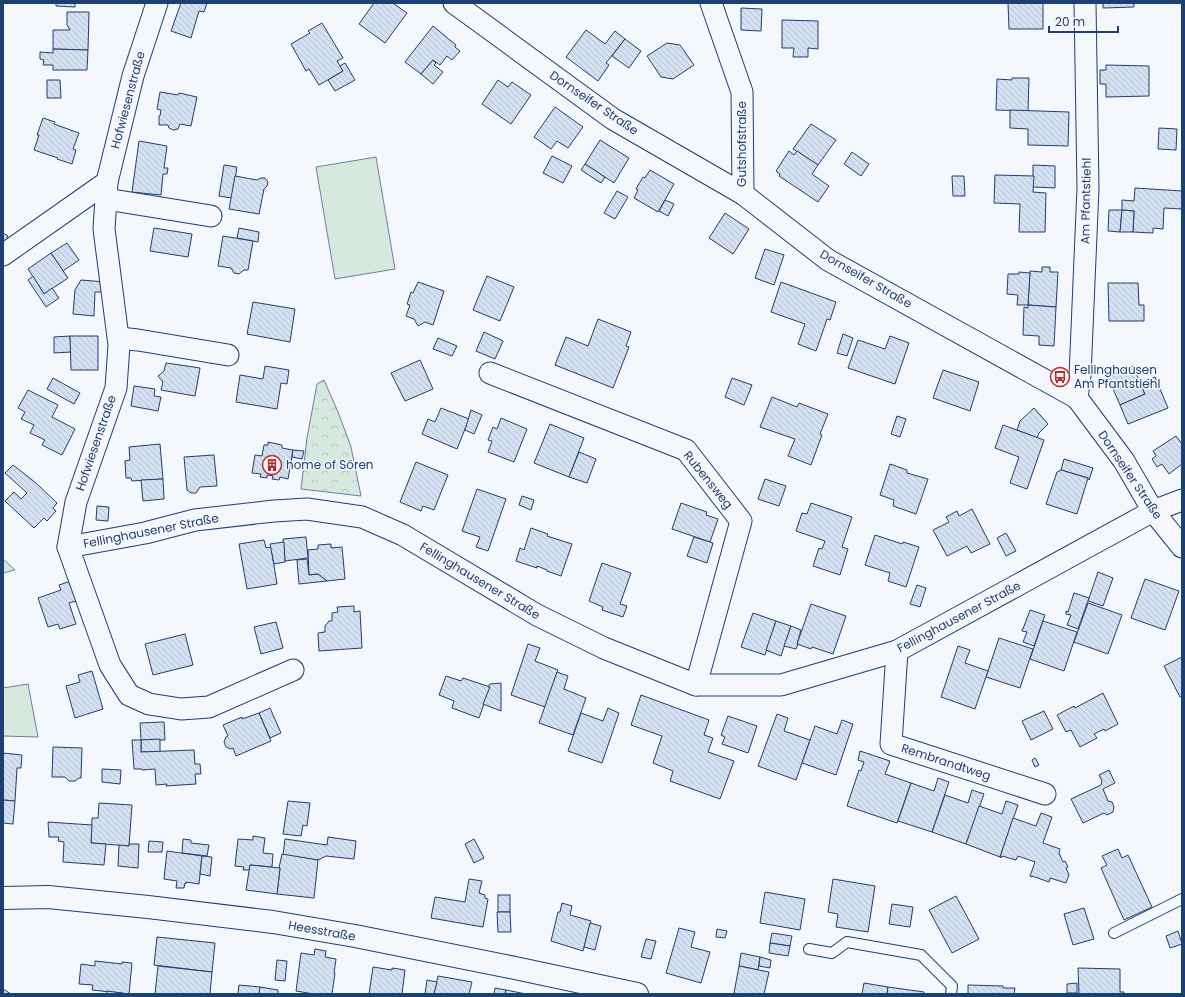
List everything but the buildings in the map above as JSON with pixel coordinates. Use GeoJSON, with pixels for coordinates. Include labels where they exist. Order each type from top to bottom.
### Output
{"type":"FeatureCollection","features":[{"type":"Feature","properties":{"kind":"main road","name":"Heesstraße"},"geometry":{"type":"LineString","coordinates":[[3,898],[48,897],[273,922],[355,936],[508,966],[637,994]]}},
{"type":"Feature","properties":{"kind":"street","name":"Hofwiesenstraße"},"geometry":{"type":"LineString","coordinates":[[68,547],[76,502],[116,388],[120,346],[104,229],[106,191],[133,76],[157,3]]}},
{"type":"Feature","properties":{"kind":"street","name":"Dornseifer Straße"},"geometry":{"type":"LineString","coordinates":[[454,3],[613,119],[743,194],[828,260],[1076,398],[1124,461],[1153,511],[1182,547]]}},
{"type":"Feature","properties":{"kind":"street","name":"Gutshofstraße"},"geometry":{"type":"LineString","coordinates":[[711,3],[742,92],[743,194]]}},
{"type":"Feature","properties":{"kind":"street","name":"Am Pfantstiehl"},"geometry":{"type":"LineString","coordinates":[[1076,398],[1080,376],[1088,188],[1085,3]]}},
{"type":"Feature","properties":{"kind":"street"},"geometry":{"type":"LineString","coordinates":[[3,255],[106,191],[211,216]]}},
{"type":"Feature","properties":{"kind":"street"},"geometry":{"type":"LineString","coordinates":[[118,338],[228,355]]}},
{"type":"Feature","properties":{"kind":"street","name":"Rubensweg"},"geometry":{"type":"LineString","coordinates":[[490,373],[686,450],[741,521],[696,685]]}},
{"type":"Feature","properties":{"kind":"street","name":"Fellinghausener Straße"},"geometry":{"type":"LineString","coordinates":[[293,670],[209,707],[181,709],[149,704],[128,695],[110,665],[68,547],[145,534],[194,520],[266,512],[307,509],[362,517],[403,534],[537,615],[604,648],[696,685],[781,685],[897,651],[1153,511],[1182,500]]}},
{"type":"Feature","properties":{"kind":"street","name":"Rembrandtweg"},"geometry":{"type":"LineString","coordinates":[[897,651],[891,744],[1045,794]]}},
{"type":"Feature","properties":{"kind":"lane"},"geometry":{"type":"LineString","coordinates":[[1114,932],[1182,899]]}},
{"type":"Feature","properties":{"kind":"lane"},"geometry":{"type":"LineString","coordinates":[[809,950],[832,953],[847,942],[921,956],[952,986],[951,994]]}},
{"type":"Feature","properties":{"kind":"green space"},"geometry":{"type":"Polygon","coordinates":[[[376,157],[395,269],[335,279],[316,167],[376,157]]]}},
{"type":"Feature","properties":{"kind":"green space"},"geometry":{"type":"Polygon","coordinates":[[[324,380],[351,447],[361,496],[301,489],[307,438],[317,384],[324,380]]]}},
{"type":"Feature","properties":{"kind":"green space"},"geometry":{"type":"Polygon","coordinates":[[[3,559],[15,570],[3,573],[3,559]]]}},
{"type":"Feature","properties":{"kind":"green space"},"geometry":{"type":"Polygon","coordinates":[[[28,684],[38,737],[3,736],[3,688],[28,684]]]}},
{"type":"Feature","properties":{"kind":"place","name":"Fellinghausen Am Pfantstiehl"},"geometry":{"type":"Point","coordinates":[1060,377]}},
{"type":"Feature","properties":{"kind":"place","name":"home of Sören"},"geometry":{"type":"Point","coordinates":[272,465]}}]}
